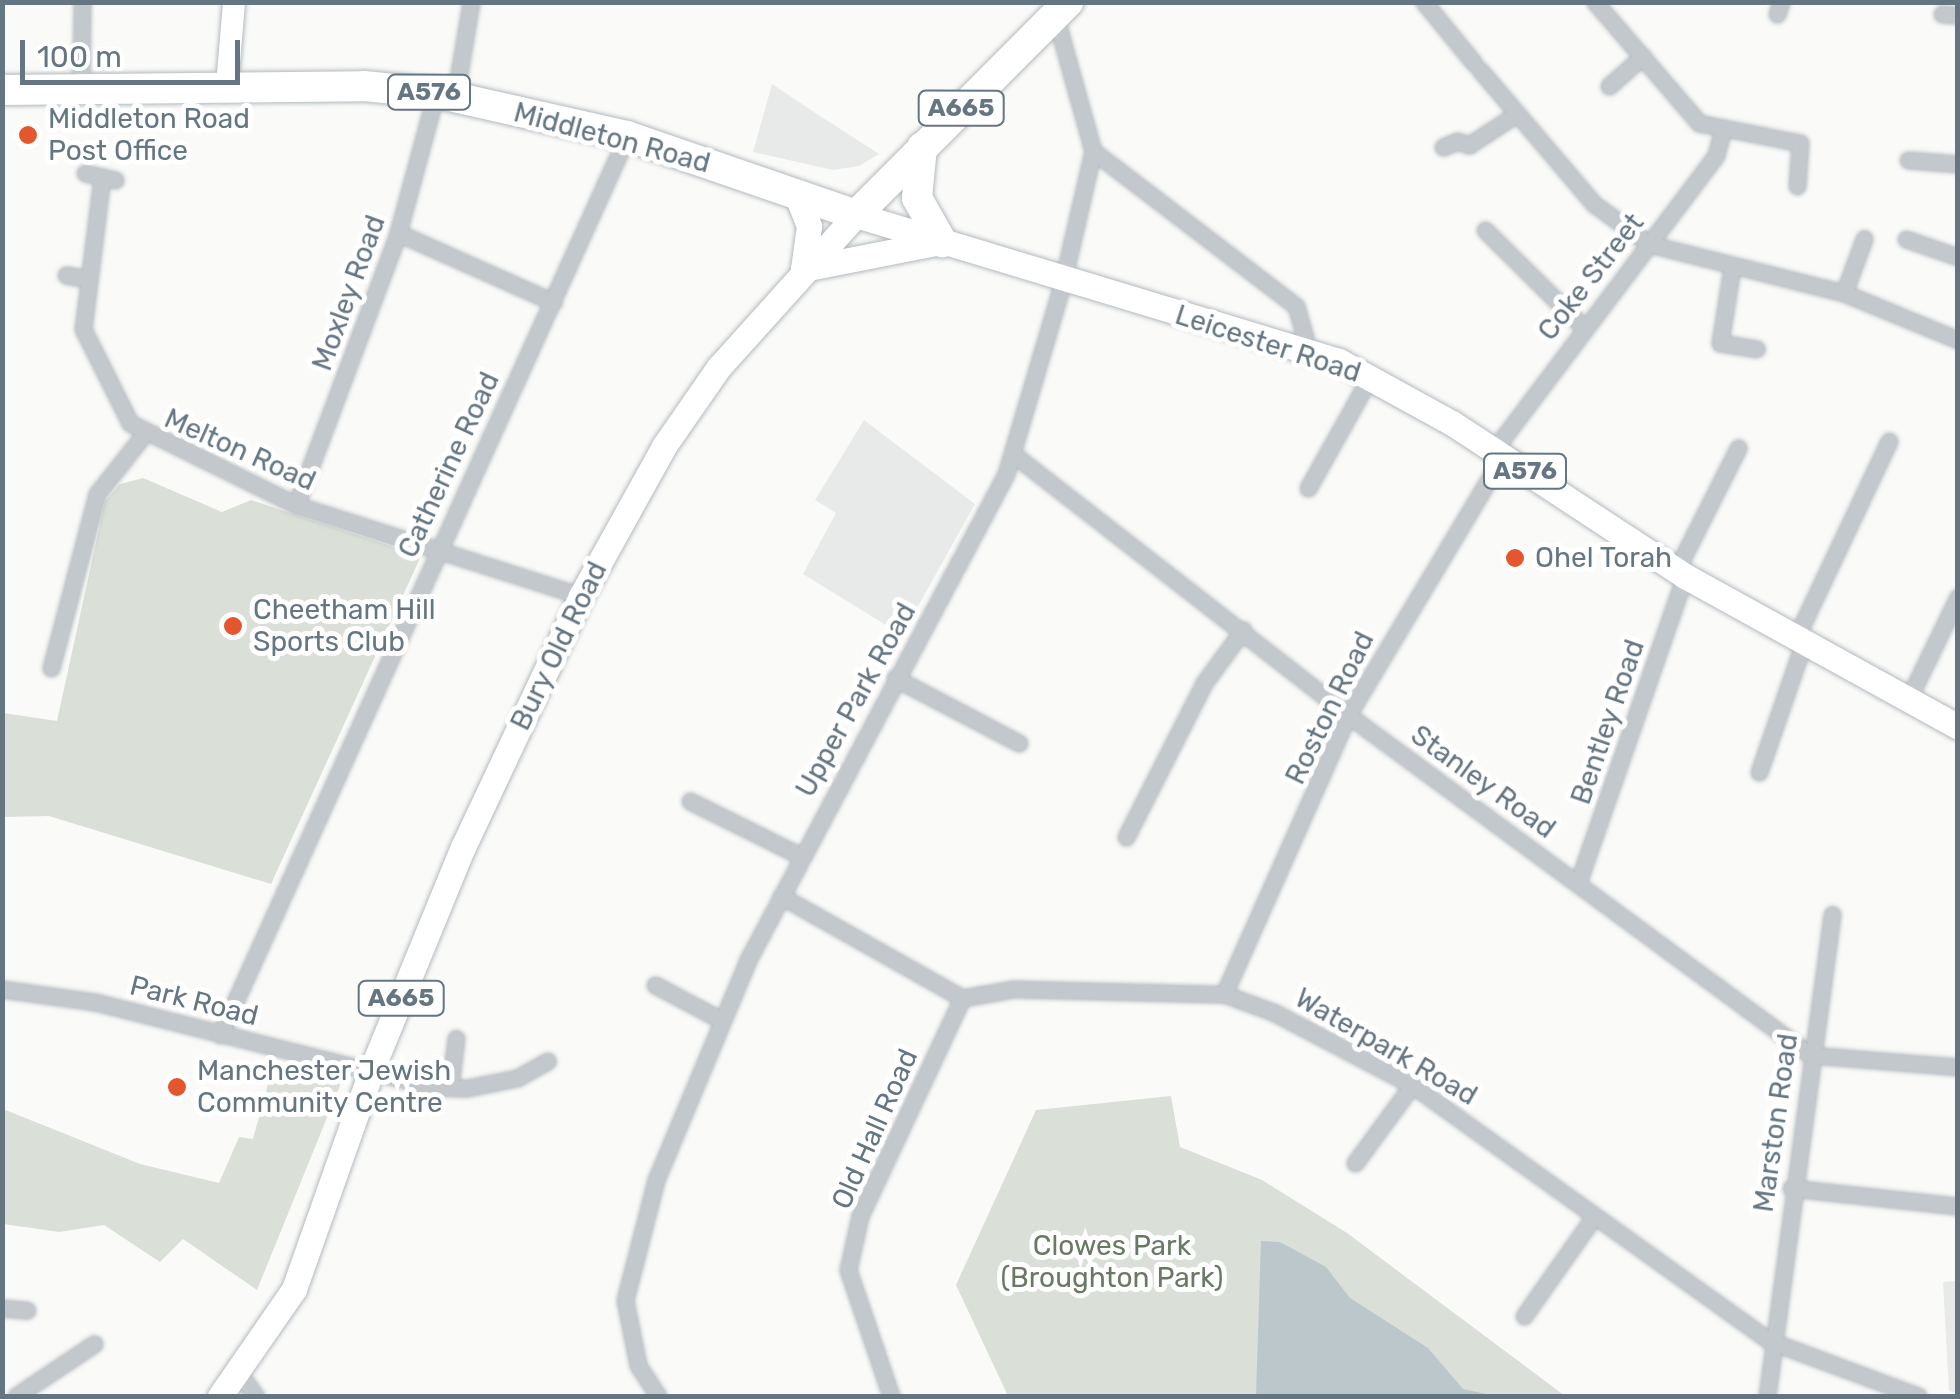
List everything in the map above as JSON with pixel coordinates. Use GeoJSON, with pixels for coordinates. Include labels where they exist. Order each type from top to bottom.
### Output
{"type":"FeatureCollection","features":[{"type":"Feature","properties":{"kind":"highway","name":"Bury Old Road"},"geometry":{"type":"LineString","coordinates":[[856,215],[1061,9]]}},
{"type":"Feature","properties":{"kind":"highway","name":"Middleton Road"},"geometry":{"type":"LineString","coordinates":[[2,90],[227,86],[446,95],[627,136],[856,215]]}},
{"type":"Feature","properties":{"kind":"highway"},"geometry":{"type":"LineString","coordinates":[[922,147],[918,198],[942,242]]}},
{"type":"Feature","properties":{"kind":"main road"},"geometry":{"type":"LineString","coordinates":[[797,196],[808,226],[803,269],[942,242]]}},
{"type":"Feature","properties":{"kind":"main road","name":"Leicester Road"},"geometry":{"type":"LineString","coordinates":[[856,215],[1063,281],[1301,348],[1370,377],[1499,453],[1681,574],[1906,704],[1958,726]]}},
{"type":"Feature","properties":{"kind":"main road","name":"Bury Old Road"},"geometry":{"type":"LineString","coordinates":[[220,1396],[294,1289],[371,1071],[463,848],[581,596],[664,446],[718,368],[803,269],[856,215]]}},
{"type":"Feature","properties":{"kind":"street"},"geometry":{"type":"LineString","coordinates":[[81,88],[82,2]]}},
{"type":"Feature","properties":{"kind":"street"},"geometry":{"type":"LineString","coordinates":[[227,86],[234,2]]}},
{"type":"Feature","properties":{"kind":"street","name":"Moxley Road"},"geometry":{"type":"LineString","coordinates":[[296,506],[446,95],[471,2]]}},
{"type":"Feature","properties":{"kind":"street"},"geometry":{"type":"LineString","coordinates":[[1424,2],[1515,115],[1594,204],[1649,244],[1844,293],[1958,340]]}},
{"type":"Feature","properties":{"kind":"street"},"geometry":{"type":"LineString","coordinates":[[1595,2],[1699,124],[1722,133],[1790,137],[1800,143],[1797,186]]}},
{"type":"Feature","properties":{"kind":"street","name":"Upper Park Road"},"geometry":{"type":"LineString","coordinates":[[658,1396],[638,1365],[624,1300],[656,1180],[721,1020],[781,896],[1013,454],[1063,281],[1093,151],[1061,9]]}},
{"type":"Feature","properties":{"kind":"street"},"geometry":{"type":"LineString","coordinates":[[1609,86],[1642,56]]}},
{"type":"Feature","properties":{"kind":"street"},"geometry":{"type":"LineString","coordinates":[[1442,147],[1471,154],[1515,115]]}},
{"type":"Feature","properties":{"kind":"street","name":"Coke Street"},"geometry":{"type":"LineString","coordinates":[[1499,453],[1583,327],[1716,154],[1722,133]]}},
{"type":"Feature","properties":{"kind":"street","name":"Catherine Road"},"geometry":{"type":"LineString","coordinates":[[220,1035],[627,136]]}},
{"type":"Feature","properties":{"kind":"street"},"geometry":{"type":"LineString","coordinates":[[1093,151],[1296,306],[1305,337],[1301,348]]}},
{"type":"Feature","properties":{"kind":"street"},"geometry":{"type":"LineString","coordinates":[[1908,160],[1958,164]]}},
{"type":"Feature","properties":{"kind":"street","name":"Melton Road"},"geometry":{"type":"LineString","coordinates":[[84,174],[108,178],[89,280],[85,338],[122,415],[144,434],[296,506],[581,596]]}},
{"type":"Feature","properties":{"kind":"street"},"geometry":{"type":"LineString","coordinates":[[1485,230],[1583,327]]}},
{"type":"Feature","properties":{"kind":"street"},"geometry":{"type":"LineString","coordinates":[[398,233],[553,302]]}},
{"type":"Feature","properties":{"kind":"street"},"geometry":{"type":"LineString","coordinates":[[1844,293],[1864,239]]}},
{"type":"Feature","properties":{"kind":"street"},"geometry":{"type":"LineString","coordinates":[[1906,239],[1958,257]]}},
{"type":"Feature","properties":{"kind":"street"},"geometry":{"type":"LineString","coordinates":[[1713,361],[1720,343],[1732,267]]}},
{"type":"Feature","properties":{"kind":"street"},"geometry":{"type":"LineString","coordinates":[[66,275],[89,280]]}},
{"type":"Feature","properties":{"kind":"street"},"geometry":{"type":"LineString","coordinates":[[1720,343],[1757,350]]}},
{"type":"Feature","properties":{"kind":"street"},"geometry":{"type":"LineString","coordinates":[[1308,488],[1370,377]]}},
{"type":"Feature","properties":{"kind":"street"},"geometry":{"type":"LineString","coordinates":[[51,668],[97,494],[144,434]]}},
{"type":"Feature","properties":{"kind":"street"},"geometry":{"type":"LineString","coordinates":[[1759,772],[1799,643],[1889,441]]}},
{"type":"Feature","properties":{"kind":"street","name":"Bentley Road"},"geometry":{"type":"LineString","coordinates":[[1578,883],[1681,574],[1738,448]]}},
{"type":"Feature","properties":{"kind":"street","name":"Roston Road"},"geometry":{"type":"LineString","coordinates":[[1224,994],[1348,714],[1499,453]]}},
{"type":"Feature","properties":{"kind":"street","name":"Stanley Road"},"geometry":{"type":"LineString","coordinates":[[1013,454],[1348,714],[1810,1054]]}},
{"type":"Feature","properties":{"kind":"street"},"geometry":{"type":"LineString","coordinates":[[1906,704],[1958,597]]}},
{"type":"Feature","properties":{"kind":"street"},"geometry":{"type":"LineString","coordinates":[[1126,837],[1204,683],[1243,630]]}},
{"type":"Feature","properties":{"kind":"street"},"geometry":{"type":"LineString","coordinates":[[895,678],[1019,743]]}},
{"type":"Feature","properties":{"kind":"street"},"geometry":{"type":"LineString","coordinates":[[690,801],[801,856]]}},
{"type":"Feature","properties":{"kind":"street"},"geometry":{"type":"LineString","coordinates":[[781,896],[962,998]]}},
{"type":"Feature","properties":{"kind":"street","name":"Marston Road"},"geometry":{"type":"LineString","coordinates":[[1767,1396],[1770,1341],[1832,914]]}},
{"type":"Feature","properties":{"kind":"street"},"geometry":{"type":"LineString","coordinates":[[654,985],[721,1020]]}},
{"type":"Feature","properties":{"kind":"street","name":"Park Road"},"geometry":{"type":"LineString","coordinates":[[2,989],[95,1002],[450,1088]]}},
{"type":"Feature","properties":{"kind":"street","name":"Waterpark Road"},"geometry":{"type":"LineString","coordinates":[[962,998],[1014,989],[1224,994],[1275,1013],[1412,1085],[1770,1341],[1918,1396]]}},
{"type":"Feature","properties":{"kind":"street","name":"Old Hall Road"},"geometry":{"type":"LineString","coordinates":[[891,1396],[848,1270],[860,1216],[962,998]]}},
{"type":"Feature","properties":{"kind":"street"},"geometry":{"type":"LineString","coordinates":[[456,1038],[450,1088],[518,1078],[548,1062]]}},
{"type":"Feature","properties":{"kind":"street"},"geometry":{"type":"LineString","coordinates":[[1810,1054],[1958,1067]]}},
{"type":"Feature","properties":{"kind":"street"},"geometry":{"type":"LineString","coordinates":[[1355,1163],[1412,1085]]}},
{"type":"Feature","properties":{"kind":"street"},"geometry":{"type":"LineString","coordinates":[[1791,1188],[1958,1206]]}},
{"type":"Feature","properties":{"kind":"street"},"geometry":{"type":"LineString","coordinates":[[1524,1316],[1593,1218]]}},
{"type":"Feature","properties":{"kind":"street"},"geometry":{"type":"LineString","coordinates":[[2,1308],[27,1310]]}},
{"type":"Feature","properties":{"kind":"street"},"geometry":{"type":"LineString","coordinates":[[16,1396],[94,1344]]}},
{"type":"Feature","properties":{"kind":"street"},"geometry":{"type":"LineString","coordinates":[[239,1373],[256,1396]]}},
{"type":"Feature","properties":{"kind":"shaded area"},"geometry":{"type":"Polygon","coordinates":[[[772,84],[879,154],[859,166],[833,170],[753,152],[772,84]]]}},
{"type":"Feature","properties":{"kind":"shaded area"},"geometry":{"type":"Polygon","coordinates":[[[864,420],[975,504],[902,635],[803,574],[836,513],[815,500],[864,420]]]}},
{"type":"Feature","properties":{"kind":"shaded area"},"geometry":{"type":"Polygon","coordinates":[[[1261,1241],[1280,1242],[1326,1267],[1350,1298],[1428,1348],[1463,1389],[1495,1396],[1256,1396],[1261,1241]]]}},
{"type":"Feature","properties":{"kind":"shaded area"},"geometry":{"type":"Polygon","coordinates":[[[1958,1281],[1957,1393],[1949,1391],[1943,1282],[1958,1281]]]}},
{"type":"Feature","properties":{"kind":"green space","name":"Cheetham Hill Sports Club"},"geometry":{"type":"Polygon","coordinates":[[[143,478],[222,512],[251,500],[421,556],[271,884],[49,816],[3,817],[3,713],[57,721],[105,501],[120,484],[143,478]]]}},
{"type":"Feature","properties":{"kind":"green space"},"geometry":{"type":"Polygon","coordinates":[[[274,1062],[341,1083],[257,1290],[183,1239],[160,1262],[104,1225],[59,1232],[3,1224],[3,1109],[140,1164],[219,1183],[239,1137],[253,1139],[274,1062]]]}},
{"type":"Feature","properties":{"kind":"green space","name":"Clowes Park (Broughton Park)"},"geometry":{"type":"Polygon","coordinates":[[[1171,1096],[1180,1147],[1262,1180],[1347,1233],[1565,1396],[1008,1396],[956,1285],[1036,1110],[1171,1096]]]}},
{"type":"Feature","properties":{"kind":"place","name":"Middleton Road Post Office"},"geometry":{"type":"Point","coordinates":[28,135]}},
{"type":"Feature","properties":{"kind":"place","name":"Ohel Torah"},"geometry":{"type":"Point","coordinates":[1515,558]}},
{"type":"Feature","properties":{"kind":"place","name":"Cheetham Hill Sports Club"},"geometry":{"type":"Point","coordinates":[233,626]}},
{"type":"Feature","properties":{"kind":"place","name":"Manchester Jewish Community Centre"},"geometry":{"type":"Point","coordinates":[177,1087]}}]}
